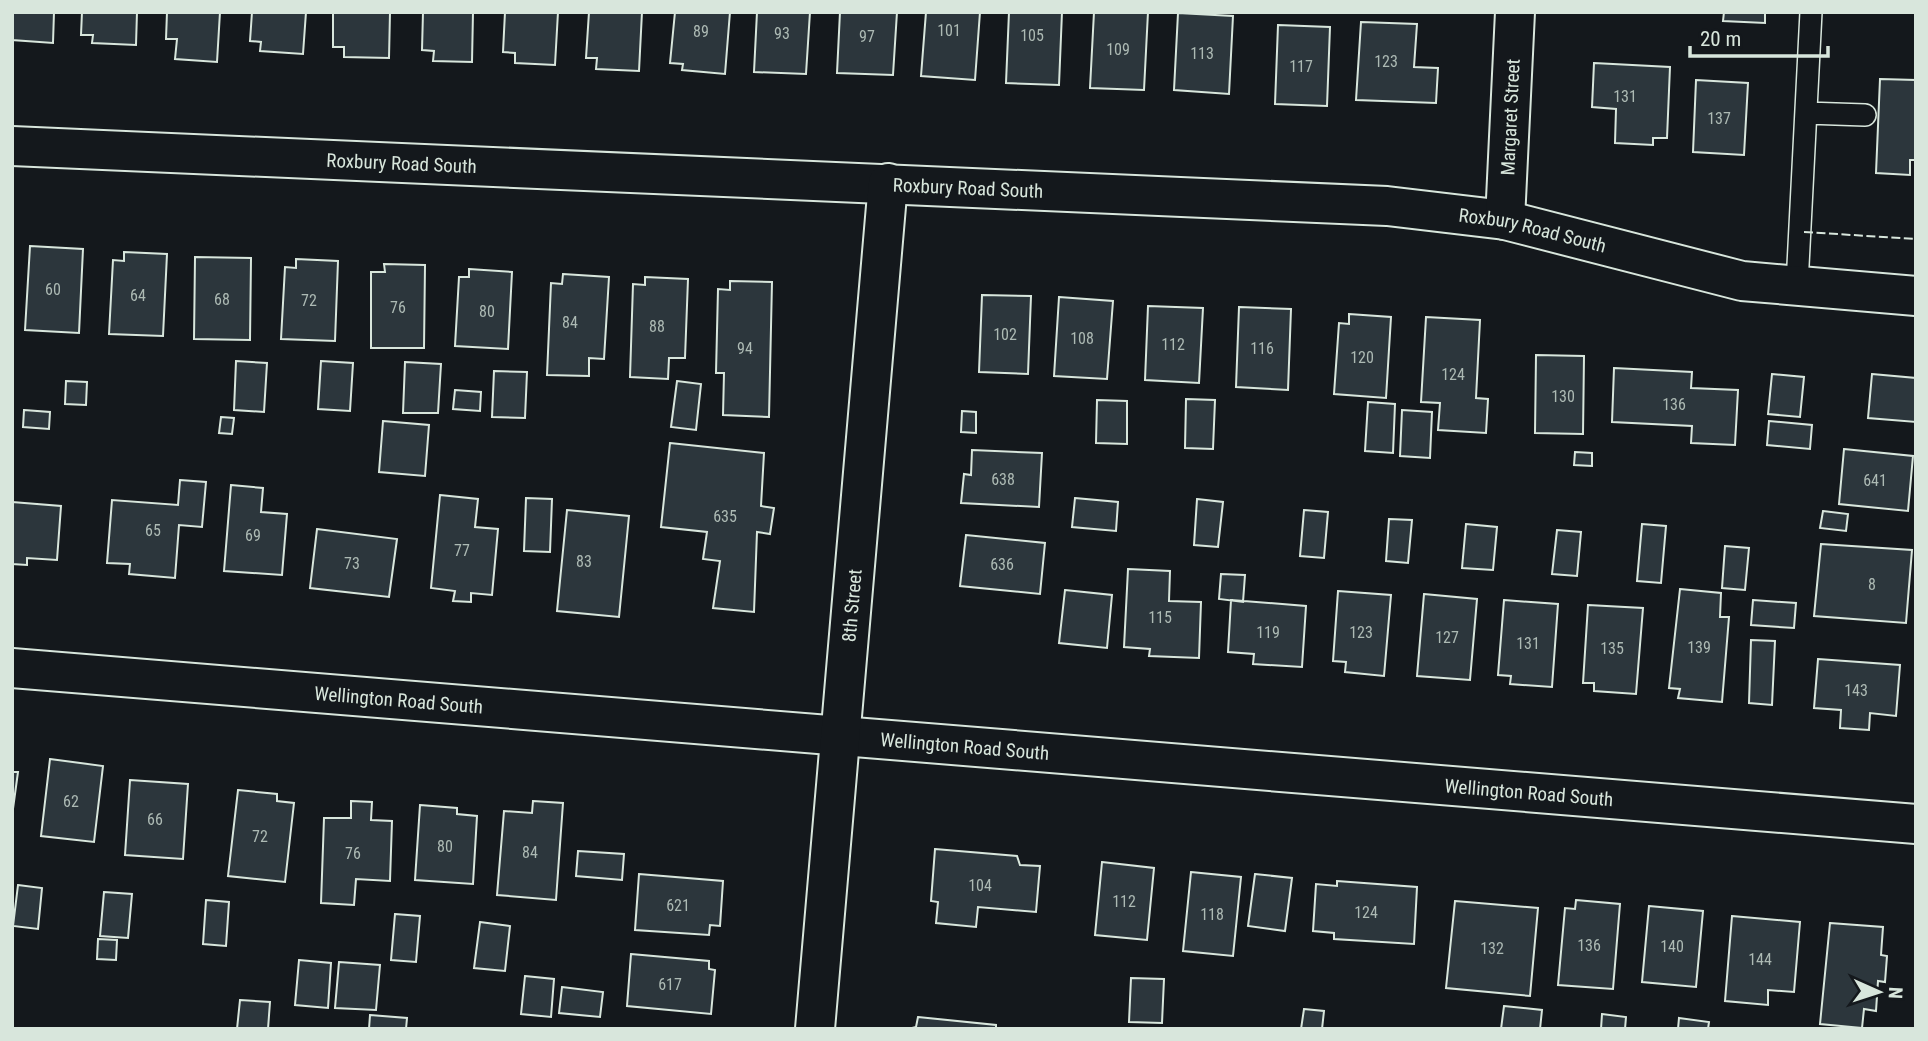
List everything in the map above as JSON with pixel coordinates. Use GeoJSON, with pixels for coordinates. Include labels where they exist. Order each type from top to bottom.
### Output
{"type":"FeatureCollection","features":[{"type":"Feature","properties":{"kind":"street","name":"Margaret Street"},"geometry":{"type":"LineString","coordinates":[[1505,220],[1515,12]]}},
{"type":"Feature","properties":{"kind":"street","name":"Roxbury Road South"},"geometry":{"type":"LineString","coordinates":[[12,146],[1387,206],[1505,220],[1742,281],[1916,296]]}},
{"type":"Feature","properties":{"kind":"street","name":"8th Street"},"geometry":{"type":"LineString","coordinates":[[815,1029],[888,183]]}},
{"type":"Feature","properties":{"kind":"street","name":"Wellington Road South"},"geometry":{"type":"LineString","coordinates":[[12,668],[1916,824]]}},
{"type":"Feature","properties":{"kind":"lane"},"geometry":{"type":"LineString","coordinates":[[1797,285],[1811,12]]}},
{"type":"Feature","properties":{"kind":"lane"},"geometry":{"type":"LineString","coordinates":[[1806,113],[1865,115]]}},
{"type":"Feature","properties":{"kind":"building"},"geometry":{"type":"Polygon","coordinates":[[[12,12],[54,12],[53,43],[12,40],[12,12]]]}},
{"type":"Feature","properties":{"kind":"building"},"geometry":{"type":"Polygon","coordinates":[[[82,12],[137,12],[136,45],[92,43],[93,35],[81,35],[82,12]]]}},
{"type":"Feature","properties":{"kind":"building"},"geometry":{"type":"Polygon","coordinates":[[[167,12],[220,12],[217,62],[175,59],[177,39],[166,39],[167,12]]]}},
{"type":"Feature","properties":{"kind":"building"},"geometry":{"type":"Polygon","coordinates":[[[252,12],[306,12],[303,54],[260,51],[261,42],[250,41],[252,12]]]}},
{"type":"Feature","properties":{"kind":"building"},"geometry":{"type":"Polygon","coordinates":[[[333,12],[390,12],[389,58],[344,57],[344,47],[333,47],[333,12]]]}},
{"type":"Feature","properties":{"kind":"building"},"geometry":{"type":"Polygon","coordinates":[[[423,12],[473,12],[472,62],[433,61],[434,51],[422,50],[423,12]]]}},
{"type":"Feature","properties":{"kind":"building"},"geometry":{"type":"Polygon","coordinates":[[[505,12],[558,12],[555,65],[515,63],[515,53],[503,52],[505,12]]]}},
{"type":"Feature","properties":{"kind":"building"},"geometry":{"type":"Polygon","coordinates":[[[589,12],[642,12],[639,71],[596,69],[597,58],[586,58],[589,12]]]}},
{"type":"Feature","properties":{"kind":"building"},"geometry":{"type":"Polygon","coordinates":[[[675,12],[730,12],[725,74],[682,70],[683,64],[670,63],[675,12]]]}},
{"type":"Feature","properties":{"kind":"building"},"geometry":{"type":"Polygon","coordinates":[[[757,12],[810,12],[806,74],[754,72],[757,12]]]}},
{"type":"Feature","properties":{"kind":"building"},"geometry":{"type":"Polygon","coordinates":[[[840,12],[897,12],[893,75],[837,73],[840,12]]]}},
{"type":"Feature","properties":{"kind":"building"},"geometry":{"type":"Polygon","coordinates":[[[926,12],[980,12],[975,80],[921,76],[926,12]]]}},
{"type":"Feature","properties":{"kind":"building"},"geometry":{"type":"Polygon","coordinates":[[[1009,12],[1062,12],[1059,85],[1006,83],[1009,12]]]}},
{"type":"Feature","properties":{"kind":"building"},"geometry":{"type":"Polygon","coordinates":[[[1094,12],[1148,12],[1144,90],[1090,88],[1094,12]]]}},
{"type":"Feature","properties":{"kind":"building"},"geometry":{"type":"Polygon","coordinates":[[[1724,12],[1765,12],[1765,23],[1723,21],[1724,12]]]}},
{"type":"Feature","properties":{"kind":"building"},"geometry":{"type":"Polygon","coordinates":[[[1178,13],[1233,16],[1229,94],[1174,90],[1178,13]]]}},
{"type":"Feature","properties":{"kind":"building"},"geometry":{"type":"Polygon","coordinates":[[[1361,22],[1417,24],[1414,67],[1438,68],[1436,103],[1356,100],[1361,22]]]}},
{"type":"Feature","properties":{"kind":"building"},"geometry":{"type":"Polygon","coordinates":[[[1278,25],[1330,27],[1327,106],[1275,104],[1278,25]]]}},
{"type":"Feature","properties":{"kind":"building"},"geometry":{"type":"Polygon","coordinates":[[[1594,63],[1670,67],[1667,138],[1653,138],[1653,145],[1615,143],[1616,109],[1592,107],[1594,63]]]}},
{"type":"Feature","properties":{"kind":"building"},"geometry":{"type":"Polygon","coordinates":[[[1880,79],[1916,80],[1916,160],[1910,160],[1910,175],[1876,173],[1880,79]]]}},
{"type":"Feature","properties":{"kind":"building"},"geometry":{"type":"Polygon","coordinates":[[[1696,80],[1748,83],[1744,155],[1693,152],[1696,80]]]}},
{"type":"Feature","properties":{"kind":"building"},"geometry":{"type":"Polygon","coordinates":[[[30,246],[83,249],[79,333],[25,330],[30,246]]]}},
{"type":"Feature","properties":{"kind":"building"},"geometry":{"type":"Polygon","coordinates":[[[124,252],[167,254],[163,336],[109,334],[113,260],[124,261],[124,252]]]}},
{"type":"Feature","properties":{"kind":"building"},"geometry":{"type":"Polygon","coordinates":[[[195,257],[251,258],[250,340],[194,339],[195,257]]]}},
{"type":"Feature","properties":{"kind":"building"},"geometry":{"type":"Polygon","coordinates":[[[296,259],[338,261],[335,341],[281,339],[285,267],[296,268],[296,259]]]}},
{"type":"Feature","properties":{"kind":"building"},"geometry":{"type":"Polygon","coordinates":[[[384,264],[425,265],[424,348],[371,348],[371,272],[385,272],[384,264]]]}},
{"type":"Feature","properties":{"kind":"building"},"geometry":{"type":"Polygon","coordinates":[[[469,269],[512,272],[508,349],[455,346],[459,277],[469,277],[469,269]]]}},
{"type":"Feature","properties":{"kind":"building"},"geometry":{"type":"Polygon","coordinates":[[[563,274],[609,277],[604,359],[589,358],[589,376],[547,375],[551,283],[562,284],[563,274]]]}},
{"type":"Feature","properties":{"kind":"building"},"geometry":{"type":"Polygon","coordinates":[[[645,277],[688,279],[685,358],[669,358],[668,379],[630,377],[633,284],[645,285],[645,277]]]}},
{"type":"Feature","properties":{"kind":"building"},"geometry":{"type":"Polygon","coordinates":[[[730,281],[772,282],[769,417],[723,415],[724,373],[716,373],[718,289],[730,290],[730,281]]]}},
{"type":"Feature","properties":{"kind":"building"},"geometry":{"type":"Polygon","coordinates":[[[982,295],[1031,296],[1028,374],[979,372],[982,295]]]}},
{"type":"Feature","properties":{"kind":"building"},"geometry":{"type":"Polygon","coordinates":[[[1059,297],[1113,301],[1107,379],[1054,376],[1059,297]]]}},
{"type":"Feature","properties":{"kind":"building"},"geometry":{"type":"Polygon","coordinates":[[[1148,306],[1203,308],[1199,383],[1145,380],[1148,306]]]}},
{"type":"Feature","properties":{"kind":"building"},"geometry":{"type":"Polygon","coordinates":[[[1239,307],[1291,309],[1288,390],[1236,387],[1239,307]]]}},
{"type":"Feature","properties":{"kind":"building"},"geometry":{"type":"Polygon","coordinates":[[[1349,314],[1391,317],[1386,398],[1334,394],[1339,323],[1349,324],[1349,314]]]}},
{"type":"Feature","properties":{"kind":"building"},"geometry":{"type":"Polygon","coordinates":[[[1426,317],[1480,320],[1476,398],[1488,399],[1486,433],[1438,430],[1440,403],[1421,402],[1426,317]]]}},
{"type":"Feature","properties":{"kind":"building"},"geometry":{"type":"Polygon","coordinates":[[[1536,355],[1584,356],[1583,434],[1535,433],[1536,355]]]}},
{"type":"Feature","properties":{"kind":"building"},"geometry":{"type":"Polygon","coordinates":[[[236,361],[267,363],[264,412],[234,410],[236,361]]]}},
{"type":"Feature","properties":{"kind":"building"},"geometry":{"type":"Polygon","coordinates":[[[321,361],[353,363],[350,411],[318,409],[321,361]]]}},
{"type":"Feature","properties":{"kind":"building"},"geometry":{"type":"Polygon","coordinates":[[[405,362],[441,364],[438,413],[403,413],[405,362]]]}},
{"type":"Feature","properties":{"kind":"building"},"geometry":{"type":"Polygon","coordinates":[[[1614,368],[1692,372],[1691,388],[1738,390],[1735,445],[1691,443],[1692,426],[1612,422],[1614,368]]]}},
{"type":"Feature","properties":{"kind":"building"},"geometry":{"type":"Polygon","coordinates":[[[494,371],[527,372],[525,418],[492,417],[494,371]]]}},
{"type":"Feature","properties":{"kind":"building"},"geometry":{"type":"Polygon","coordinates":[[[1772,374],[1804,377],[1800,417],[1768,414],[1772,374]]]}},
{"type":"Feature","properties":{"kind":"building"},"geometry":{"type":"Polygon","coordinates":[[[1872,374],[1916,378],[1916,422],[1868,418],[1872,374]]]}},
{"type":"Feature","properties":{"kind":"building"},"geometry":{"type":"Polygon","coordinates":[[[66,381],[87,382],[86,405],[65,404],[66,381]]]}},
{"type":"Feature","properties":{"kind":"building"},"geometry":{"type":"Polygon","coordinates":[[[677,381],[701,384],[696,430],[671,427],[677,381]]]}},
{"type":"Feature","properties":{"kind":"building"},"geometry":{"type":"Polygon","coordinates":[[[455,390],[481,392],[480,411],[453,409],[455,390]]]}},
{"type":"Feature","properties":{"kind":"building"},"geometry":{"type":"Polygon","coordinates":[[[1186,399],[1215,400],[1213,449],[1185,448],[1186,399]]]}},
{"type":"Feature","properties":{"kind":"building"},"geometry":{"type":"Polygon","coordinates":[[[1097,400],[1127,401],[1127,444],[1096,443],[1097,400]]]}},
{"type":"Feature","properties":{"kind":"building"},"geometry":{"type":"Polygon","coordinates":[[[1368,402],[1395,404],[1393,453],[1365,451],[1368,402]]]}},
{"type":"Feature","properties":{"kind":"building"},"geometry":{"type":"Polygon","coordinates":[[[24,410],[50,412],[49,429],[23,427],[24,410]]]}},
{"type":"Feature","properties":{"kind":"building"},"geometry":{"type":"Polygon","coordinates":[[[1402,410],[1432,412],[1430,458],[1400,456],[1402,410]]]}},
{"type":"Feature","properties":{"kind":"building"},"geometry":{"type":"Polygon","coordinates":[[[962,411],[976,412],[976,433],[961,432],[962,411]]]}},
{"type":"Feature","properties":{"kind":"building"},"geometry":{"type":"Polygon","coordinates":[[[221,417],[234,418],[232,434],[219,433],[221,417]]]}},
{"type":"Feature","properties":{"kind":"building"},"geometry":{"type":"Polygon","coordinates":[[[383,421],[429,425],[425,476],[379,472],[383,421]]]}},
{"type":"Feature","properties":{"kind":"building"},"geometry":{"type":"Polygon","coordinates":[[[1769,421],[1812,425],[1810,449],[1767,445],[1769,421]]]}},
{"type":"Feature","properties":{"kind":"building"},"geometry":{"type":"Polygon","coordinates":[[[670,443],[764,453],[761,506],[774,508],[770,534],[757,532],[754,612],[713,608],[720,561],[703,559],[707,532],[661,527],[670,443]]]}},
{"type":"Feature","properties":{"kind":"building"},"geometry":{"type":"Polygon","coordinates":[[[1844,449],[1913,456],[1908,511],[1839,504],[1844,449]]]}},
{"type":"Feature","properties":{"kind":"building"},"geometry":{"type":"Polygon","coordinates":[[[972,450],[1042,453],[1039,507],[961,503],[964,474],[971,475],[972,450]]]}},
{"type":"Feature","properties":{"kind":"building"},"geometry":{"type":"Polygon","coordinates":[[[1575,452],[1592,453],[1592,466],[1574,465],[1575,452]]]}},
{"type":"Feature","properties":{"kind":"building"},"geometry":{"type":"Polygon","coordinates":[[[180,480],[206,482],[202,527],[179,525],[175,578],[129,574],[130,564],[107,563],[112,500],[178,505],[180,480]]]}},
{"type":"Feature","properties":{"kind":"building"},"geometry":{"type":"Polygon","coordinates":[[[231,485],[263,488],[261,512],[287,514],[282,575],[224,571],[231,485]]]}},
{"type":"Feature","properties":{"kind":"building"},"geometry":{"type":"Polygon","coordinates":[[[440,495],[478,499],[475,527],[498,529],[492,595],[471,593],[471,602],[453,601],[455,591],[431,588],[440,495]]]}},
{"type":"Feature","properties":{"kind":"building"},"geometry":{"type":"Polygon","coordinates":[[[526,498],[552,499],[550,552],[524,551],[526,498]]]}},
{"type":"Feature","properties":{"kind":"building"},"geometry":{"type":"Polygon","coordinates":[[[1075,498],[1118,502],[1116,531],[1072,527],[1075,498]]]}},
{"type":"Feature","properties":{"kind":"building"},"geometry":{"type":"Polygon","coordinates":[[[1197,499],[1223,502],[1218,547],[1194,545],[1197,499]]]}},
{"type":"Feature","properties":{"kind":"building"},"geometry":{"type":"Polygon","coordinates":[[[12,502],[61,506],[57,560],[27,558],[27,565],[12,564],[12,502]]]}},
{"type":"Feature","properties":{"kind":"building"},"geometry":{"type":"Polygon","coordinates":[[[567,510],[629,516],[619,617],[557,611],[567,510]]]}},
{"type":"Feature","properties":{"kind":"building"},"geometry":{"type":"Polygon","coordinates":[[[1304,510],[1328,512],[1324,558],[1300,556],[1304,510]]]}},
{"type":"Feature","properties":{"kind":"building"},"geometry":{"type":"Polygon","coordinates":[[[1823,511],[1848,514],[1846,531],[1820,528],[1823,511]]]}},
{"type":"Feature","properties":{"kind":"building"},"geometry":{"type":"Polygon","coordinates":[[[1389,519],[1412,520],[1408,563],[1386,561],[1389,519]]]}},
{"type":"Feature","properties":{"kind":"building"},"geometry":{"type":"Polygon","coordinates":[[[1466,524],[1497,527],[1493,570],[1462,568],[1466,524]]]}},
{"type":"Feature","properties":{"kind":"building"},"geometry":{"type":"Polygon","coordinates":[[[1642,524],[1666,526],[1661,583],[1637,581],[1642,524]]]}},
{"type":"Feature","properties":{"kind":"building"},"geometry":{"type":"Polygon","coordinates":[[[317,529],[397,539],[389,597],[310,588],[317,529]]]}},
{"type":"Feature","properties":{"kind":"building"},"geometry":{"type":"Polygon","coordinates":[[[1557,530],[1581,532],[1577,576],[1552,574],[1557,530]]]}},
{"type":"Feature","properties":{"kind":"building"},"geometry":{"type":"Polygon","coordinates":[[[966,535],[1045,543],[1040,594],[960,586],[966,535]]]}},
{"type":"Feature","properties":{"kind":"building"},"geometry":{"type":"Polygon","coordinates":[[[1821,544],[1912,550],[1906,623],[1814,616],[1821,544]]]}},
{"type":"Feature","properties":{"kind":"building"},"geometry":{"type":"Polygon","coordinates":[[[1725,546],[1749,548],[1745,590],[1722,588],[1725,546]]]}},
{"type":"Feature","properties":{"kind":"building"},"geometry":{"type":"Polygon","coordinates":[[[1128,569],[1170,571],[1169,601],[1201,602],[1199,658],[1149,656],[1150,649],[1124,647],[1128,569]]]}},
{"type":"Feature","properties":{"kind":"building"},"geometry":{"type":"Polygon","coordinates":[[[1221,574],[1245,575],[1243,602],[1219,599],[1221,574]]]}},
{"type":"Feature","properties":{"kind":"building"},"geometry":{"type":"Polygon","coordinates":[[[1680,589],[1721,593],[1720,617],[1729,617],[1722,702],[1678,698],[1680,689],[1669,688],[1680,589]]]}},
{"type":"Feature","properties":{"kind":"building"},"geometry":{"type":"Polygon","coordinates":[[[1065,590],[1112,595],[1107,648],[1059,643],[1065,590]]]}},
{"type":"Feature","properties":{"kind":"building"},"geometry":{"type":"Polygon","coordinates":[[[1338,591],[1391,595],[1384,676],[1345,672],[1346,662],[1333,661],[1338,591]]]}},
{"type":"Feature","properties":{"kind":"building"},"geometry":{"type":"Polygon","coordinates":[[[1424,594],[1477,599],[1470,680],[1417,676],[1424,594]]]}},
{"type":"Feature","properties":{"kind":"building"},"geometry":{"type":"Polygon","coordinates":[[[1231,600],[1306,606],[1302,667],[1253,664],[1254,654],[1228,652],[1231,600]]]}},
{"type":"Feature","properties":{"kind":"building"},"geometry":{"type":"Polygon","coordinates":[[[1504,600],[1558,604],[1552,687],[1510,684],[1511,676],[1498,675],[1504,600]]]}},
{"type":"Feature","properties":{"kind":"building"},"geometry":{"type":"Polygon","coordinates":[[[1753,600],[1796,603],[1794,628],[1751,625],[1753,600]]]}},
{"type":"Feature","properties":{"kind":"building"},"geometry":{"type":"Polygon","coordinates":[[[1588,605],[1643,608],[1636,694],[1594,691],[1594,683],[1583,683],[1588,605]]]}},
{"type":"Feature","properties":{"kind":"building"},"geometry":{"type":"Polygon","coordinates":[[[1751,640],[1775,641],[1772,705],[1749,703],[1751,640]]]}},
{"type":"Feature","properties":{"kind":"building"},"geometry":{"type":"Polygon","coordinates":[[[1818,659],[1900,665],[1896,716],[1870,713],[1869,730],[1840,728],[1841,710],[1814,708],[1818,659]]]}},
{"type":"Feature","properties":{"kind":"building"},"geometry":{"type":"Polygon","coordinates":[[[50,759],[103,766],[94,842],[41,836],[50,759]]]}},
{"type":"Feature","properties":{"kind":"building"},"geometry":{"type":"Polygon","coordinates":[[[12,772],[18,772],[12,816],[12,772]]]}},
{"type":"Feature","properties":{"kind":"building"},"geometry":{"type":"Polygon","coordinates":[[[130,780],[188,784],[183,859],[125,855],[130,780]]]}},
{"type":"Feature","properties":{"kind":"building"},"geometry":{"type":"Polygon","coordinates":[[[238,790],[277,794],[277,801],[294,803],[285,882],[228,876],[238,790]]]}},
{"type":"Feature","properties":{"kind":"building"},"geometry":{"type":"Polygon","coordinates":[[[351,801],[372,802],[371,820],[392,821],[390,881],[356,879],[354,905],[321,903],[324,818],[351,818],[351,801]]]}},
{"type":"Feature","properties":{"kind":"building"},"geometry":{"type":"Polygon","coordinates":[[[533,801],[563,803],[556,900],[497,895],[504,811],[532,813],[533,801]]]}},
{"type":"Feature","properties":{"kind":"building"},"geometry":{"type":"Polygon","coordinates":[[[420,805],[457,808],[457,814],[477,816],[473,884],[415,880],[420,805]]]}},
{"type":"Feature","properties":{"kind":"building"},"geometry":{"type":"Polygon","coordinates":[[[935,849],[1017,856],[1020,865],[1040,866],[1036,912],[978,907],[976,927],[936,923],[938,902],[931,901],[935,849]]]}},
{"type":"Feature","properties":{"kind":"building"},"geometry":{"type":"Polygon","coordinates":[[[578,851],[624,854],[622,880],[576,876],[578,851]]]}},
{"type":"Feature","properties":{"kind":"building"},"geometry":{"type":"Polygon","coordinates":[[[1102,862],[1154,868],[1147,940],[1095,935],[1102,862]]]}},
{"type":"Feature","properties":{"kind":"building"},"geometry":{"type":"Polygon","coordinates":[[[1191,872],[1241,877],[1233,956],[1183,951],[1191,872]]]}},
{"type":"Feature","properties":{"kind":"building"},"geometry":{"type":"Polygon","coordinates":[[[639,874],[723,881],[720,926],[710,925],[709,935],[635,930],[639,874]]]}},
{"type":"Feature","properties":{"kind":"building"},"geometry":{"type":"Polygon","coordinates":[[[1255,874],[1292,878],[1285,931],[1248,926],[1255,874]]]}},
{"type":"Feature","properties":{"kind":"building"},"geometry":{"type":"Polygon","coordinates":[[[1337,881],[1417,887],[1414,944],[1334,939],[1334,933],[1313,931],[1316,884],[1337,886],[1337,881]]]}},
{"type":"Feature","properties":{"kind":"building"},"geometry":{"type":"Polygon","coordinates":[[[18,885],[42,888],[38,929],[13,926],[18,885]]]}},
{"type":"Feature","properties":{"kind":"building"},"geometry":{"type":"Polygon","coordinates":[[[104,892],[132,894],[128,938],[100,936],[104,892]]]}},
{"type":"Feature","properties":{"kind":"building"},"geometry":{"type":"Polygon","coordinates":[[[206,900],[229,902],[226,946],[203,944],[206,900]]]}},
{"type":"Feature","properties":{"kind":"building"},"geometry":{"type":"Polygon","coordinates":[[[1576,900],[1620,904],[1613,989],[1558,985],[1565,908],[1575,909],[1576,900]]]}},
{"type":"Feature","properties":{"kind":"building"},"geometry":{"type":"Polygon","coordinates":[[[1455,901],[1538,908],[1530,996],[1446,988],[1455,901]]]}},
{"type":"Feature","properties":{"kind":"building"},"geometry":{"type":"Polygon","coordinates":[[[1649,906],[1703,911],[1696,987],[1642,982],[1649,906]]]}},
{"type":"Feature","properties":{"kind":"building"},"geometry":{"type":"Polygon","coordinates":[[[395,914],[420,916],[416,962],[391,960],[395,914]]]}},
{"type":"Feature","properties":{"kind":"building"},"geometry":{"type":"Polygon","coordinates":[[[1732,916],[1800,922],[1794,992],[1768,990],[1768,1005],[1725,1001],[1732,916]]]}},
{"type":"Feature","properties":{"kind":"building"},"geometry":{"type":"Polygon","coordinates":[[[480,922],[510,926],[505,971],[474,968],[480,922]]]}},
{"type":"Feature","properties":{"kind":"building"},"geometry":{"type":"Polygon","coordinates":[[[1830,923],[1883,927],[1881,955],[1887,956],[1885,982],[1878,981],[1876,1011],[1864,1009],[1862,1028],[1820,1024],[1830,923]]]}},
{"type":"Feature","properties":{"kind":"building"},"geometry":{"type":"Polygon","coordinates":[[[98,939],[117,940],[116,960],[97,959],[98,939]]]}},
{"type":"Feature","properties":{"kind":"building"},"geometry":{"type":"Polygon","coordinates":[[[631,954],[709,961],[709,969],[715,970],[711,1014],[627,1006],[631,954]]]}},
{"type":"Feature","properties":{"kind":"building"},"geometry":{"type":"Polygon","coordinates":[[[299,960],[331,963],[328,1008],[295,1005],[299,960]]]}},
{"type":"Feature","properties":{"kind":"building"},"geometry":{"type":"Polygon","coordinates":[[[339,962],[380,965],[376,1010],[335,1008],[339,962]]]}},
{"type":"Feature","properties":{"kind":"building"},"geometry":{"type":"Polygon","coordinates":[[[525,976],[554,979],[551,1017],[521,1014],[525,976]]]}},
{"type":"Feature","properties":{"kind":"building"},"geometry":{"type":"Polygon","coordinates":[[[1131,978],[1164,979],[1162,1023],[1129,1022],[1131,978]]]}},
{"type":"Feature","properties":{"kind":"building"},"geometry":{"type":"Polygon","coordinates":[[[562,987],[603,992],[600,1017],[559,1013],[562,987]]]}},
{"type":"Feature","properties":{"kind":"building"},"geometry":{"type":"Polygon","coordinates":[[[240,1000],[270,1002],[268,1029],[237,1029],[240,1000]]]}},
{"type":"Feature","properties":{"kind":"building"},"geometry":{"type":"Polygon","coordinates":[[[1504,1006],[1542,1010],[1540,1029],[1501,1029],[1504,1006]]]}},
{"type":"Feature","properties":{"kind":"building"},"geometry":{"type":"Polygon","coordinates":[[[1304,1009],[1324,1011],[1322,1029],[1301,1029],[1304,1009]]]}},
{"type":"Feature","properties":{"kind":"building"},"geometry":{"type":"Polygon","coordinates":[[[1602,1014],[1626,1017],[1625,1029],[1601,1029],[1602,1014]]]}},
{"type":"Feature","properties":{"kind":"building"},"geometry":{"type":"Polygon","coordinates":[[[370,1015],[407,1018],[406,1029],[369,1029],[370,1015]]]}},
{"type":"Feature","properties":{"kind":"building"},"geometry":{"type":"Polygon","coordinates":[[[918,1017],[996,1025],[996,1029],[908,1029],[916,1027],[918,1017]]]}},
{"type":"Feature","properties":{"kind":"building"},"geometry":{"type":"Polygon","coordinates":[[[1679,1018],[1709,1022],[1708,1029],[1678,1029],[1679,1018]]]}},
{"type":"Feature","properties":{"kind":"fence"},"geometry":{"type":"LineString","coordinates":[[1804,232],[1916,239]]}}]}
